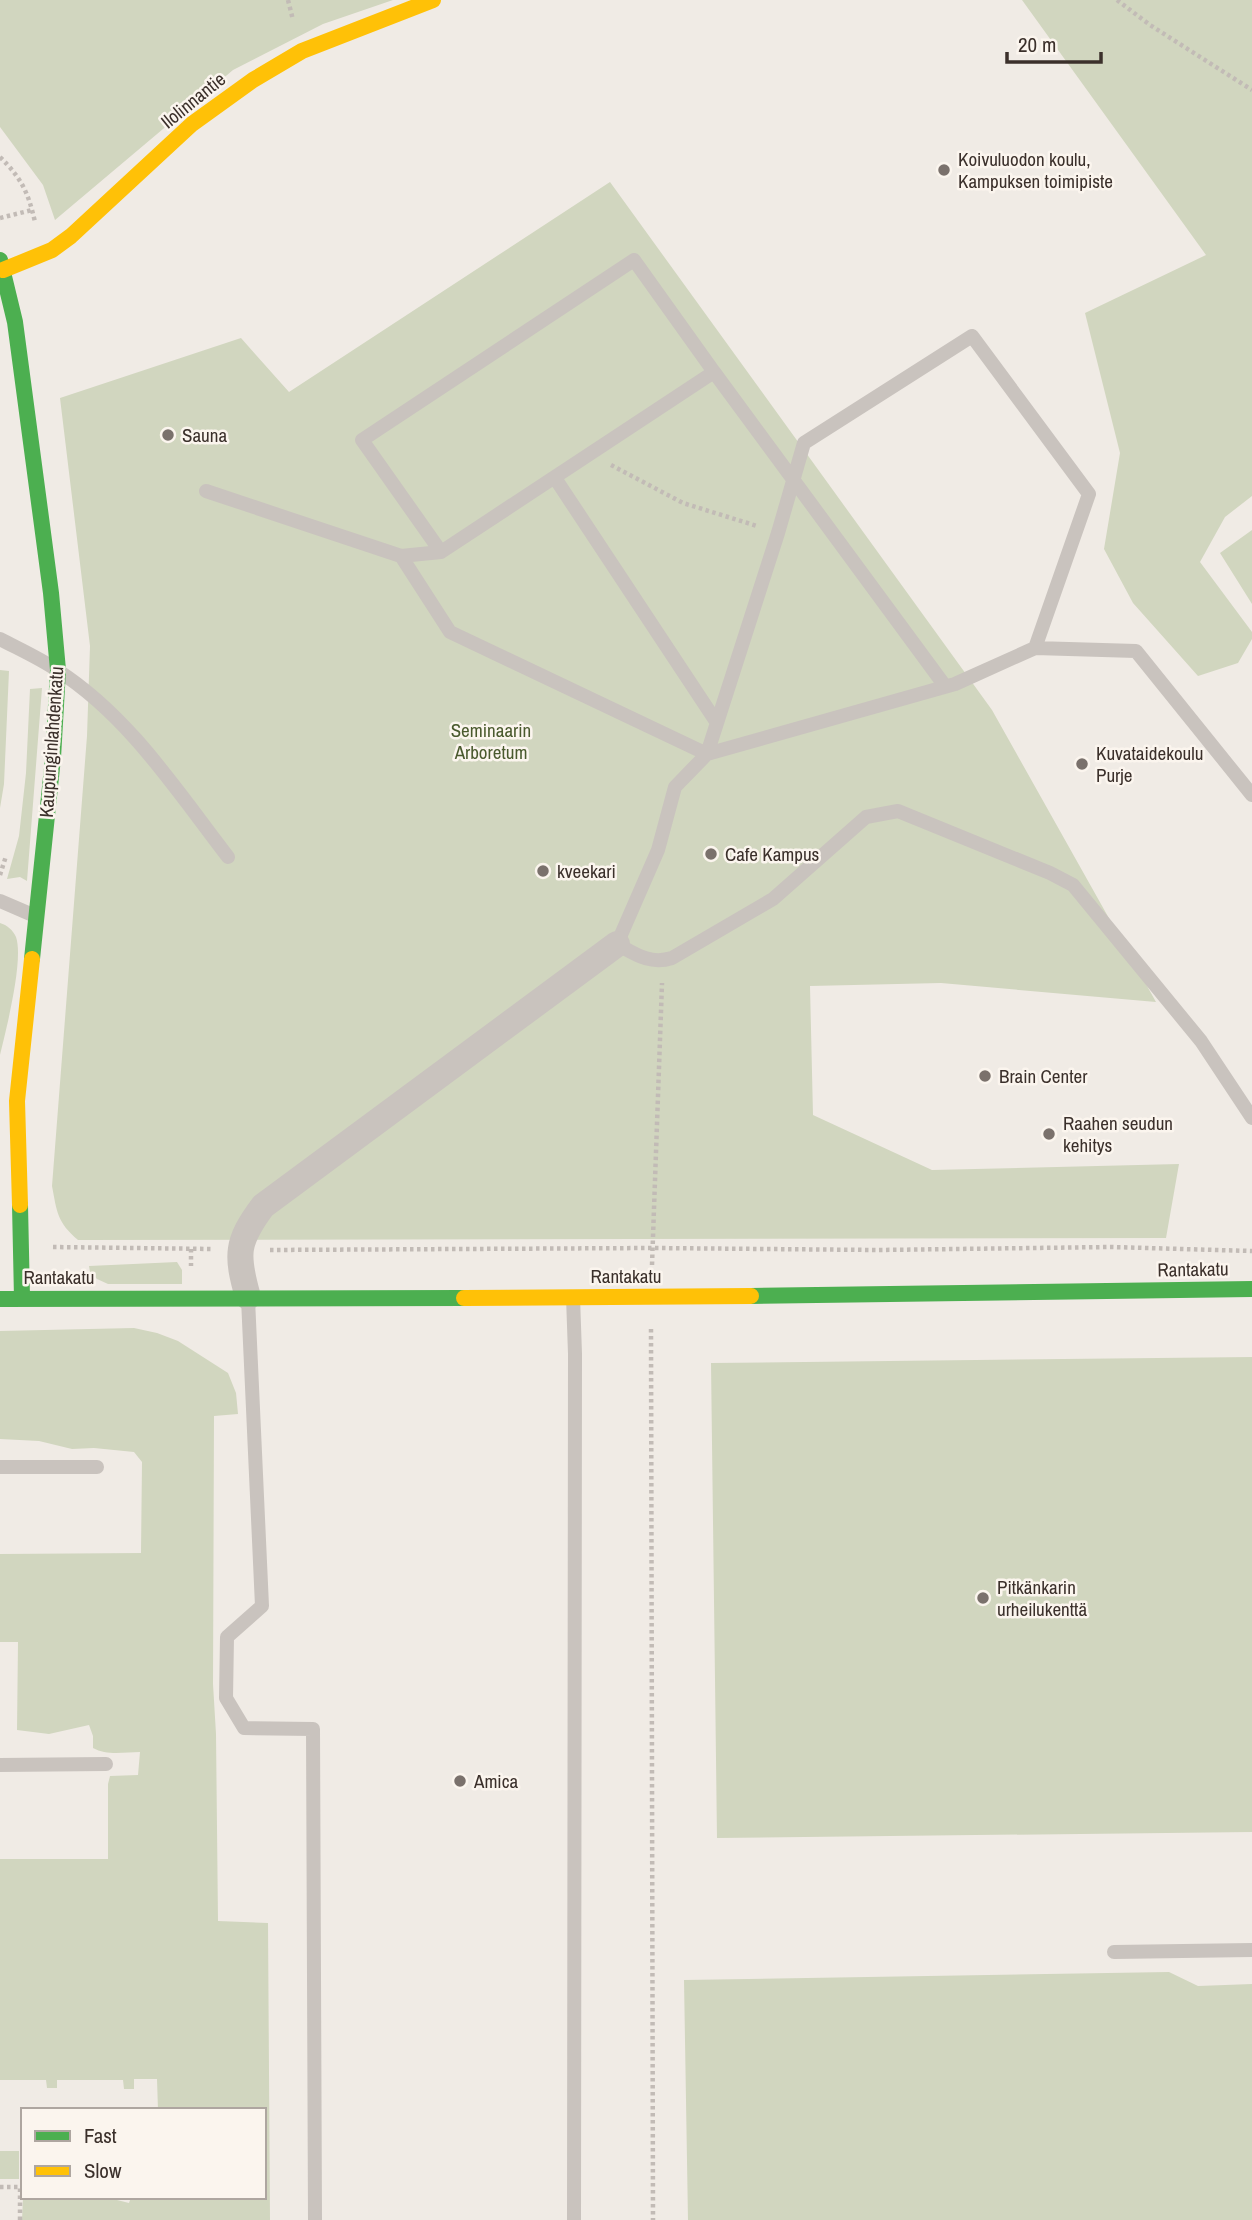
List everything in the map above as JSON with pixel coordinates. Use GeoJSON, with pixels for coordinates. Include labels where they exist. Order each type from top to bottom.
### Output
{"type":"FeatureCollection","features":[{"type":"Feature","properties":{"kind":"street","name":"Ilolinnantie"},"geometry":{"type":"LineString","coordinates":[[1,265],[52,250],[62,243],[192,124],[253,80],[302,51],[433,0]]}},
{"type":"Feature","properties":{"kind":"street","name":"Kaupunginlahdenkatu"},"geometry":{"type":"LineString","coordinates":[[1,265],[15,322],[51,593],[58,670],[53,758],[17,1101],[22,1298]]}},
{"type":"Feature","properties":{"kind":"street"},"geometry":{"type":"LineString","coordinates":[[248,1297],[240,1266],[240,1250],[245,1234],[263,1206],[617,944]]}},
{"type":"Feature","properties":{"kind":"street","name":"Kaupunginlahdenkatu"},"geometry":{"type":"LineString","coordinates":[[0,1156],[17,1101]]}},
{"type":"Feature","properties":{"kind":"street","name":"Rantakatu"},"geometry":{"type":"LineString","coordinates":[[0,1298],[651,1297],[1252,1289]]}},
{"type":"Feature","properties":{"kind":"lane"},"geometry":{"type":"LineString","coordinates":[[441,552],[362,440],[634,260],[945,686]]}},
{"type":"Feature","properties":{"kind":"lane"},"geometry":{"type":"LineString","coordinates":[[1035,648],[1089,494],[972,336],[804,443],[707,754],[675,787],[657,850],[617,944],[644,959],[663,961],[672,958],[773,899],[866,817],[898,810],[1073,885],[1201,1041],[1252,1118]]}},
{"type":"Feature","properties":{"kind":"lane"},"geometry":{"type":"LineString","coordinates":[[206,491],[401,556],[441,552],[714,372]]}},
{"type":"Feature","properties":{"kind":"lane"},"geometry":{"type":"LineString","coordinates":[[555,478],[717,723]]}},
{"type":"Feature","properties":{"kind":"lane"},"geometry":{"type":"LineString","coordinates":[[401,556],[450,632],[707,754],[945,686],[1035,648],[1136,651],[1252,795]]}},
{"type":"Feature","properties":{"kind":"lane"},"geometry":{"type":"LineString","coordinates":[[0,639],[58,670],[104,708],[138,741],[228,857]]}},
{"type":"Feature","properties":{"kind":"lane"},"geometry":{"type":"LineString","coordinates":[[0,901],[36,917]]}},
{"type":"Feature","properties":{"kind":"lane"},"geometry":{"type":"LineString","coordinates":[[248,1297],[262,1606],[228,1637],[226,1698],[244,1728],[313,1729],[315,2220]]}},
{"type":"Feature","properties":{"kind":"lane"},"geometry":{"type":"LineString","coordinates":[[573,1297],[574,2220]]}},
{"type":"Feature","properties":{"kind":"lane"},"geometry":{"type":"LineString","coordinates":[[0,1467],[97,1467]]}},
{"type":"Feature","properties":{"kind":"lane"},"geometry":{"type":"LineString","coordinates":[[0,1765],[106,1763]]}},
{"type":"Feature","properties":{"kind":"lane"},"geometry":{"type":"LineString","coordinates":[[1114,1952],[1252,1950]]}},
{"type":"Feature","properties":{"kind":"path"},"geometry":{"type":"LineString","coordinates":[[1117,0],[1252,90]]}},
{"type":"Feature","properties":{"kind":"path"},"geometry":{"type":"LineString","coordinates":[[0,218],[32,210]]}},
{"type":"Feature","properties":{"kind":"path"},"geometry":{"type":"LineString","coordinates":[[590,454],[684,503],[778,533]]}},
{"type":"Feature","properties":{"kind":"path"},"geometry":{"type":"LineString","coordinates":[[653,2220],[651,1297],[663,961]]}},
{"type":"Feature","properties":{"kind":"path"},"geometry":{"type":"LineString","coordinates":[[22,1246],[240,1250],[878,1250],[1111,1247],[1252,1251]]}},
{"type":"Feature","properties":{"kind":"path"},"geometry":{"type":"LineString","coordinates":[[0,2187],[21,2187]]}},
{"type":"Feature","properties":{"kind":"path"},"geometry":{"type":"LineString","coordinates":[[20,2220],[21,2199]]}},
{"type":"Feature","properties":{"kind":"green space"},"geometry":{"type":"Polygon","coordinates":[[[0,0],[393,0],[323,24],[233,70],[55,220],[43,185],[0,127],[0,0]]]}},
{"type":"Feature","properties":{"kind":"green space"},"geometry":{"type":"Polygon","coordinates":[[[1022,0],[1252,0],[1252,496],[1225,517],[1200,562],[1252,632],[1252,639],[1238,663],[1198,676],[1133,603],[1104,549],[1120,453],[1085,313],[1206,255],[1022,0]]]}},
{"type":"Feature","properties":{"kind":"green space","name":"Seminaarin Arboretum"},"geometry":{"type":"Polygon","coordinates":[[[610,182],[992,710],[1156,1002],[941,983],[810,986],[813,1115],[932,1170],[1179,1164],[1166,1238],[78,1240],[62,1222],[52,1186],[87,736],[90,646],[60,398],[241,338],[289,392],[610,182]]]}},
{"type":"Feature","properties":{"kind":"green space"},"geometry":{"type":"Polygon","coordinates":[[[1252,530],[1252,604],[1220,553],[1252,530]]]}},
{"type":"Feature","properties":{"kind":"green space"},"geometry":{"type":"Polygon","coordinates":[[[0,670],[9,671],[4,784],[0,808],[0,670]]]}},
{"type":"Feature","properties":{"kind":"green space"},"geometry":{"type":"Polygon","coordinates":[[[42,688],[27,881],[20,877],[7,879],[19,836],[26,773],[30,689],[42,688]]]}},
{"type":"Feature","properties":{"kind":"green space"},"geometry":{"type":"Polygon","coordinates":[[[0,923],[7,926],[16,937],[18,962],[0,1055],[0,923]]]}},
{"type":"Feature","properties":{"kind":"green space"},"geometry":{"type":"Polygon","coordinates":[[[177,1262],[182,1270],[182,1284],[108,1284],[97,1279],[90,1272],[89,1266],[177,1262]]]}},
{"type":"Feature","properties":{"kind":"green space"},"geometry":{"type":"Polygon","coordinates":[[[134,1328],[157,1333],[178,1341],[228,1373],[236,1393],[238,1414],[214,1416],[213,1684],[218,1921],[268,1923],[270,2220],[22,2220],[23,2199],[113,2199],[129,2203],[130,2199],[266,2199],[266,2108],[158,2108],[157,2079],[134,2079],[134,2089],[124,2089],[123,2080],[57,2080],[57,2088],[47,2088],[46,2080],[0,2080],[0,1859],[108,1859],[110,1776],[138,1775],[140,1752],[110,1753],[93,1748],[89,1725],[49,1734],[17,1730],[18,1642],[0,1642],[0,1554],[141,1553],[142,1462],[134,1452],[72,1449],[39,1441],[0,1439],[0,1331],[134,1328]]]}},
{"type":"Feature","properties":{"kind":"green space","name":"Pitkänkarin urheilukenttä"},"geometry":{"type":"Polygon","coordinates":[[[1252,1357],[1252,1832],[717,1838],[711,1363],[1252,1357]]]}},
{"type":"Feature","properties":{"kind":"green space"},"geometry":{"type":"Polygon","coordinates":[[[1169,1972],[1198,1986],[1252,1984],[1252,2220],[688,2220],[684,1980],[1169,1972]]]}},
{"type":"Feature","properties":{"kind":"green space"},"geometry":{"type":"Polygon","coordinates":[[[0,2151],[19,2151],[19,2179],[0,2179],[0,2151]]]}},
{"type":"Feature","properties":{"kind":"traffic: fast"},"geometry":{"type":"LineString","coordinates":[[0,260],[15,322],[51,593],[58,670],[53,758],[32,959]]}},
{"type":"Feature","properties":{"kind":"traffic: fast"},"geometry":{"type":"LineString","coordinates":[[20,1205],[22,1298]]}},
{"type":"Feature","properties":{"kind":"traffic: fast"},"geometry":{"type":"LineString","coordinates":[[751,1296],[1252,1289]]}},
{"type":"Feature","properties":{"kind":"traffic: fast"},"geometry":{"type":"LineString","coordinates":[[0,1299],[464,1298]]}},
{"type":"Feature","properties":{"kind":"traffic: slow"},"geometry":{"type":"LineString","coordinates":[[3,270],[52,250],[71,236],[192,124],[253,80],[302,51],[433,0]]}},
{"type":"Feature","properties":{"kind":"traffic: slow"},"geometry":{"type":"LineString","coordinates":[[20,1205],[17,1101],[32,959]]}},
{"type":"Feature","properties":{"kind":"traffic: slow"},"geometry":{"type":"LineString","coordinates":[[464,1298],[751,1296]]}},
{"type":"Feature","properties":{"kind":"place","name":"Koivuluodon koulu, Kampuksen toimipiste"},"geometry":{"type":"Point","coordinates":[944,170]}},
{"type":"Feature","properties":{"kind":"place","name":"Sauna"},"geometry":{"type":"Point","coordinates":[168,435]}},
{"type":"Feature","properties":{"kind":"place","name":"Kuvataidekoulu Purje"},"geometry":{"type":"Point","coordinates":[1082,764]}},
{"type":"Feature","properties":{"kind":"place","name":"Cafe Kampus"},"geometry":{"type":"Point","coordinates":[711,854]}},
{"type":"Feature","properties":{"kind":"place","name":"kveekari"},"geometry":{"type":"Point","coordinates":[543,871]}},
{"type":"Feature","properties":{"kind":"place","name":"Brain Center"},"geometry":{"type":"Point","coordinates":[985,1076]}},
{"type":"Feature","properties":{"kind":"place","name":"Raahen seudun kehitys"},"geometry":{"type":"Point","coordinates":[1049,1134]}},
{"type":"Feature","properties":{"kind":"place","name":"Pitkänkarin urheilukenttä"},"geometry":{"type":"Point","coordinates":[983,1598]}},
{"type":"Feature","properties":{"kind":"place","name":"Amica"},"geometry":{"type":"Point","coordinates":[460,1781]}}]}
